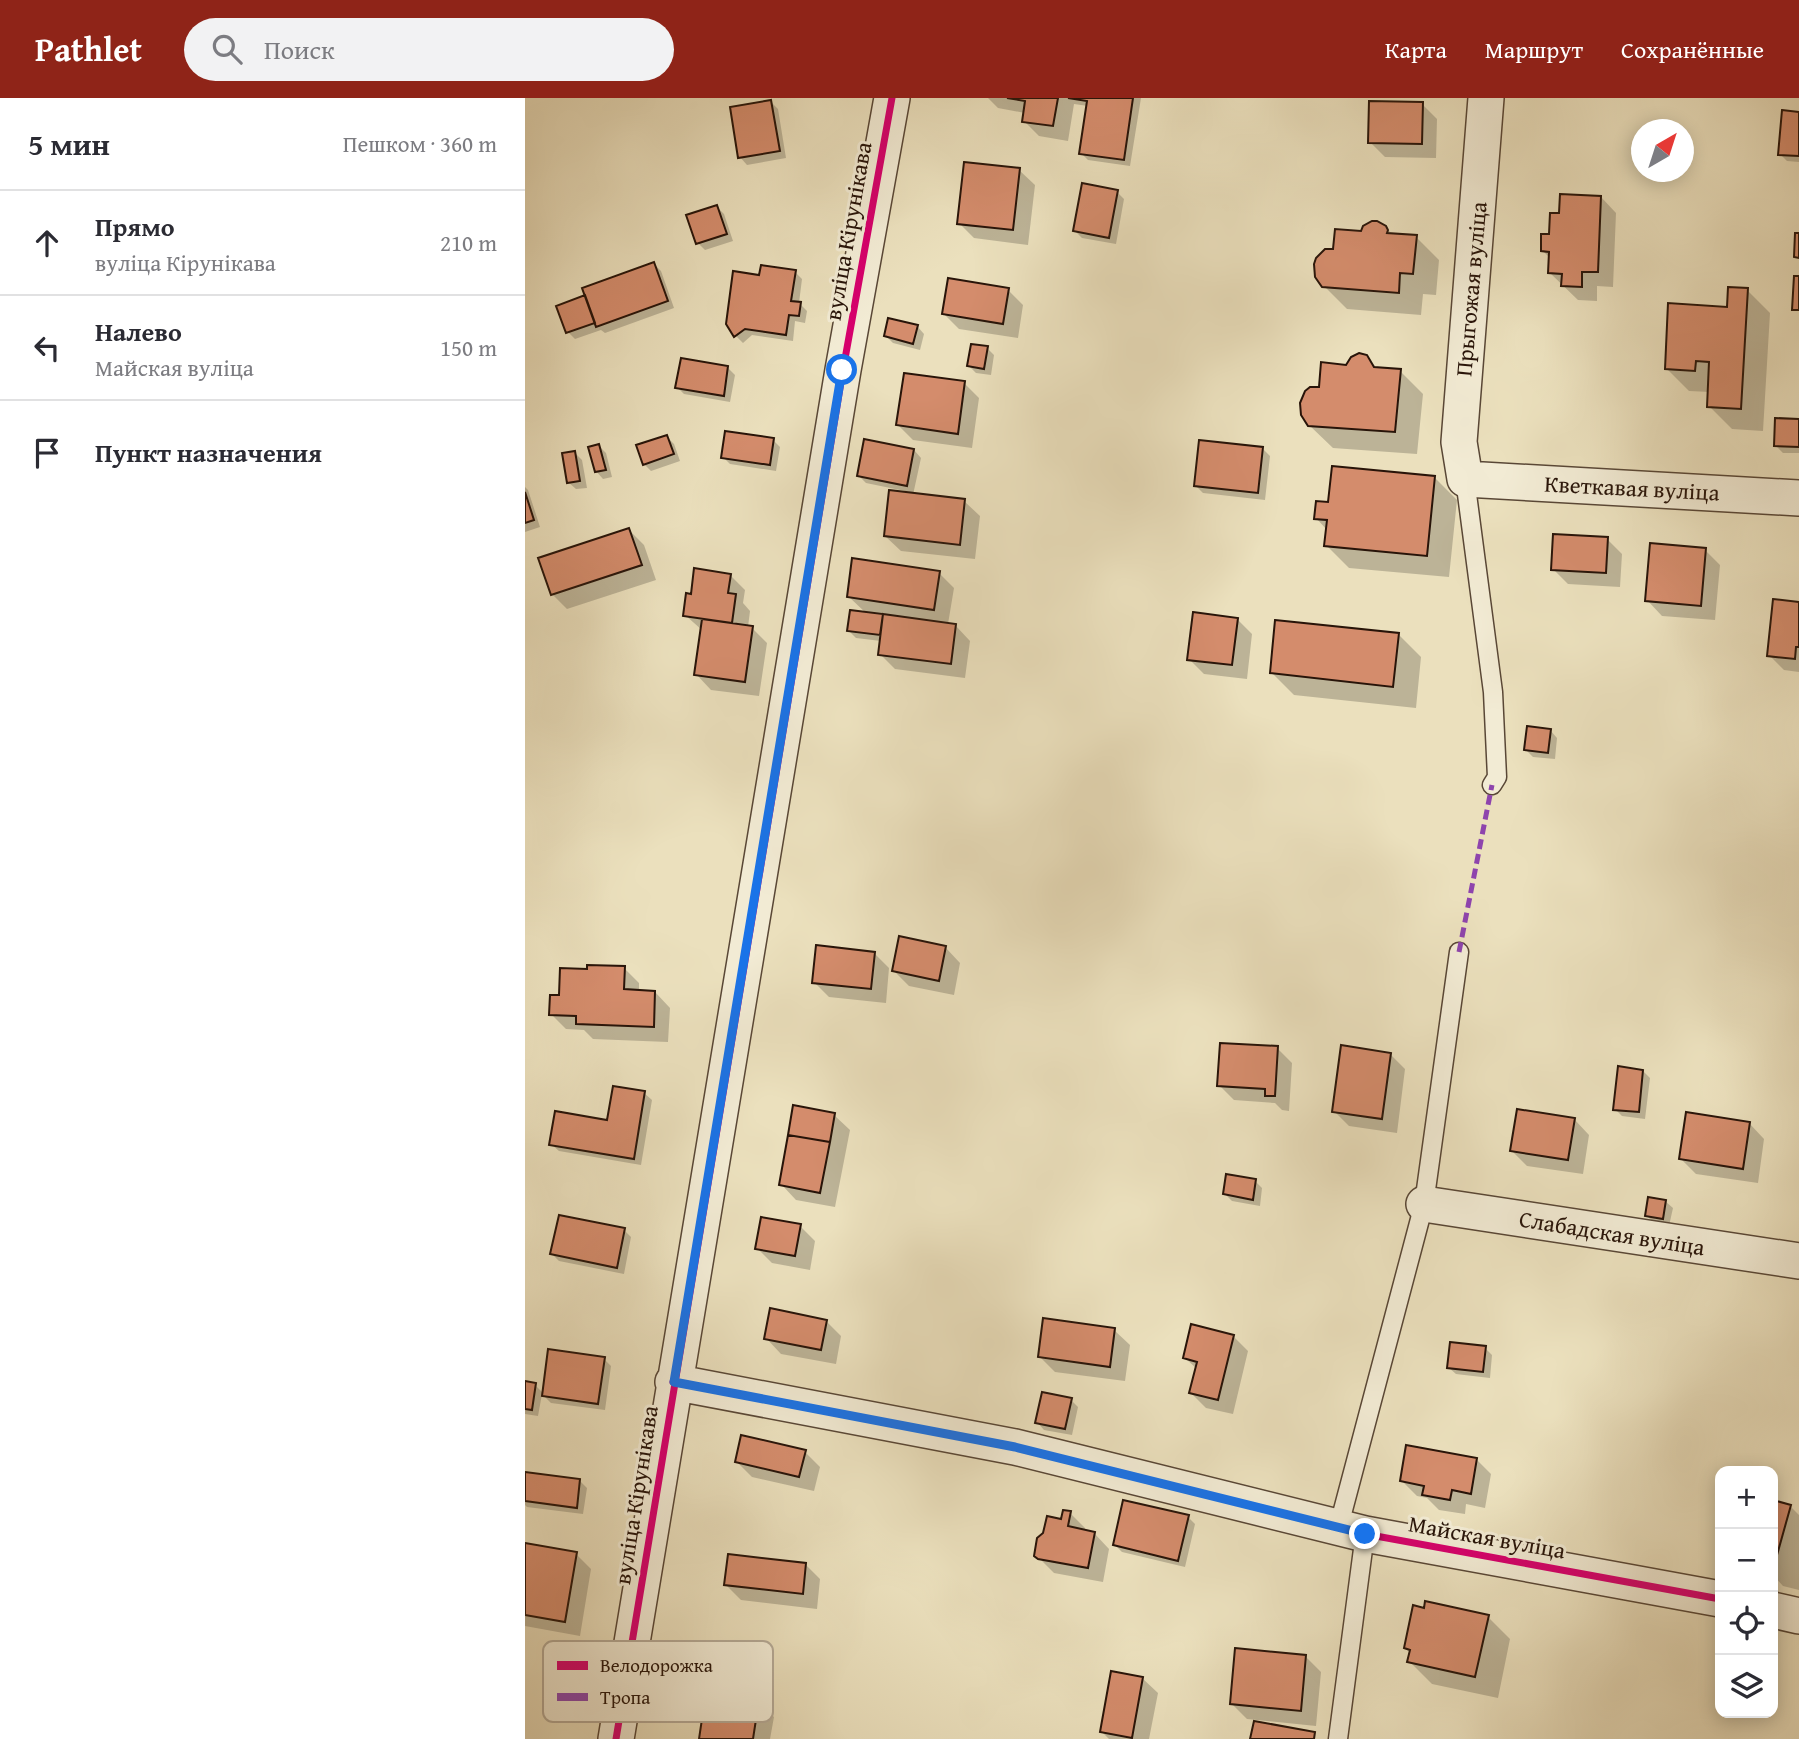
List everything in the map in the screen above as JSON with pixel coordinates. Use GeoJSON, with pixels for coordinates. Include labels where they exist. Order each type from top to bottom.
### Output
{"type":"FeatureCollection","features":[{"type":"Feature","properties":{"kind":"street","name":"вуліца Кірунікава"},"geometry":{"type":"LineString","coordinates":[[631,1641],[842,370],[892,98]]}},
{"type":"Feature","properties":{"kind":"street","name":"Прыгожая вуліца"},"geometry":{"type":"LineString","coordinates":[[1465,479],[1459,442],[1486,98]]}},
{"type":"Feature","properties":{"kind":"street","name":"Кветкавая вуліца"},"geometry":{"type":"LineString","coordinates":[[1465,479],[1799,498]]}},
{"type":"Feature","properties":{"kind":"street","name":"Слабадская вуліца"},"geometry":{"type":"LineString","coordinates":[[1424,1204],[1799,1262]]}},
{"type":"Feature","properties":{"kind":"street","name":"Майская вуліца"},"geometry":{"type":"LineString","coordinates":[[674,1382],[1015,1447],[1351,1531],[1715,1598]]}},
{"type":"Feature","properties":{"kind":"street"},"geometry":{"type":"LineString","coordinates":[[1778,1611],[1799,1616]]}},
{"type":"Feature","properties":{"kind":"lane"},"geometry":{"type":"LineString","coordinates":[[1465,479],[1493,692],[1497,777],[1492,785]]}},
{"type":"Feature","properties":{"kind":"lane"},"geometry":{"type":"LineString","coordinates":[[1338,1739],[1351,1531],[1424,1204],[1459,952]]}},
{"type":"Feature","properties":{"kind":"building"},"geometry":{"type":"Polygon","coordinates":[[[1007,98],[1058,98],[1053,126],[1022,122],[1025,101],[1007,98]]]}},
{"type":"Feature","properties":{"kind":"building"},"geometry":{"type":"Polygon","coordinates":[[[1068,98],[1133,98],[1124,160],[1079,154],[1087,101],[1068,98]]]}},
{"type":"Feature","properties":{"kind":"building"},"geometry":{"type":"Polygon","coordinates":[[[771,100],[780,151],[738,158],[730,107],[771,100]]]}},
{"type":"Feature","properties":{"kind":"building"},"geometry":{"type":"Polygon","coordinates":[[[1369,101],[1423,102],[1422,144],[1368,143],[1369,101]]]}},
{"type":"Feature","properties":{"kind":"building"},"geometry":{"type":"Polygon","coordinates":[[[1782,110],[1799,112],[1799,156],[1778,155],[1782,110]]]}},
{"type":"Feature","properties":{"kind":"building"},"geometry":{"type":"Polygon","coordinates":[[[964,162],[1020,168],[1013,230],[957,224],[964,162]]]}},
{"type":"Feature","properties":{"kind":"building"},"geometry":{"type":"Polygon","coordinates":[[[1082,183],[1118,190],[1109,238],[1073,231],[1082,183]]]}},
{"type":"Feature","properties":{"kind":"building"},"geometry":{"type":"Polygon","coordinates":[[[1560,194],[1601,196],[1598,272],[1582,272],[1582,287],[1561,286],[1562,274],[1548,273],[1549,252],[1541,251],[1541,234],[1549,234],[1550,213],[1559,213],[1560,194]]]}},
{"type":"Feature","properties":{"kind":"building"},"geometry":{"type":"Polygon","coordinates":[[[717,205],[727,234],[696,244],[686,215],[717,205]]]}},
{"type":"Feature","properties":{"kind":"building"},"geometry":{"type":"Polygon","coordinates":[[[1372,221],[1386,226],[1387,233],[1417,235],[1413,274],[1400,273],[1399,293],[1322,287],[1315,277],[1314,264],[1325,249],[1333,249],[1335,229],[1361,231],[1363,226],[1372,221]]]}},
{"type":"Feature","properties":{"kind":"building"},"geometry":{"type":"Polygon","coordinates":[[[1795,233],[1799,233],[1799,258],[1794,257],[1795,233]]]}},
{"type":"Feature","properties":{"kind":"building"},"geometry":{"type":"Polygon","coordinates":[[[654,262],[668,301],[596,327],[582,288],[654,262]]]}},
{"type":"Feature","properties":{"kind":"building"},"geometry":{"type":"Polygon","coordinates":[[[761,265],[796,270],[791,301],[801,302],[799,316],[789,315],[786,335],[745,329],[734,337],[726,324],[733,271],[759,275],[761,265]]]}},
{"type":"Feature","properties":{"kind":"building"},"geometry":{"type":"Polygon","coordinates":[[[1794,276],[1799,276],[1799,310],[1792,310],[1794,276]]]}},
{"type":"Feature","properties":{"kind":"building"},"geometry":{"type":"Polygon","coordinates":[[[948,278],[1009,288],[1003,324],[942,314],[948,278]]]}},
{"type":"Feature","properties":{"kind":"building"},"geometry":{"type":"Polygon","coordinates":[[[1728,287],[1748,288],[1741,409],[1707,407],[1709,362],[1696,361],[1695,371],[1665,369],[1668,303],[1727,307],[1728,287]]]}},
{"type":"Feature","properties":{"kind":"building"},"geometry":{"type":"Polygon","coordinates":[[[585,295],[595,323],[566,333],[556,306],[585,295]]]}},
{"type":"Feature","properties":{"kind":"building"},"geometry":{"type":"Polygon","coordinates":[[[888,318],[918,325],[913,344],[884,336],[888,318]]]}},
{"type":"Feature","properties":{"kind":"building"},"geometry":{"type":"Polygon","coordinates":[[[971,344],[988,346],[984,369],[967,366],[971,344]]]}},
{"type":"Feature","properties":{"kind":"building"},"geometry":{"type":"Polygon","coordinates":[[[1359,353],[1367,355],[1374,367],[1401,369],[1395,432],[1308,426],[1301,415],[1300,403],[1305,391],[1310,387],[1319,387],[1321,362],[1346,365],[1351,357],[1359,353]]]}},
{"type":"Feature","properties":{"kind":"building"},"geometry":{"type":"Polygon","coordinates":[[[681,358],[728,366],[724,396],[675,388],[681,358]]]}},
{"type":"Feature","properties":{"kind":"building"},"geometry":{"type":"Polygon","coordinates":[[[904,373],[965,381],[958,434],[896,425],[904,373]]]}},
{"type":"Feature","properties":{"kind":"building"},"geometry":{"type":"Polygon","coordinates":[[[1775,418],[1799,419],[1799,447],[1774,446],[1775,418]]]}},
{"type":"Feature","properties":{"kind":"building"},"geometry":{"type":"Polygon","coordinates":[[[725,431],[774,438],[770,465],[721,458],[725,431]]]}},
{"type":"Feature","properties":{"kind":"building"},"geometry":{"type":"Polygon","coordinates":[[[667,435],[674,454],[643,465],[636,445],[667,435]]]}},
{"type":"Feature","properties":{"kind":"building"},"geometry":{"type":"Polygon","coordinates":[[[864,439],[914,449],[907,486],[857,476],[864,439]]]}},
{"type":"Feature","properties":{"kind":"building"},"geometry":{"type":"Polygon","coordinates":[[[1199,440],[1263,447],[1258,493],[1194,486],[1199,440]]]}},
{"type":"Feature","properties":{"kind":"building"},"geometry":{"type":"Polygon","coordinates":[[[599,444],[606,470],[595,472],[588,447],[599,444]]]}},
{"type":"Feature","properties":{"kind":"building"},"geometry":{"type":"Polygon","coordinates":[[[575,451],[580,481],[567,483],[562,453],[575,451]]]}},
{"type":"Feature","properties":{"kind":"building"},"geometry":{"type":"Polygon","coordinates":[[[1332,466],[1435,476],[1427,556],[1324,546],[1327,520],[1314,519],[1316,501],[1328,502],[1332,466]]]}},
{"type":"Feature","properties":{"kind":"building"},"geometry":{"type":"Polygon","coordinates":[[[889,490],[965,499],[960,545],[884,536],[889,490]]]}},
{"type":"Feature","properties":{"kind":"building"},"geometry":{"type":"Polygon","coordinates":[[[525,492],[534,520],[525,523],[525,492]]]}},
{"type":"Feature","properties":{"kind":"building"},"geometry":{"type":"Polygon","coordinates":[[[629,528],[642,565],[551,595],[538,558],[629,528]]]}},
{"type":"Feature","properties":{"kind":"building"},"geometry":{"type":"Polygon","coordinates":[[[1553,534],[1608,537],[1606,573],[1551,570],[1553,534]]]}},
{"type":"Feature","properties":{"kind":"building"},"geometry":{"type":"Polygon","coordinates":[[[1650,543],[1706,548],[1701,606],[1645,601],[1650,543]]]}},
{"type":"Feature","properties":{"kind":"building"},"geometry":{"type":"Polygon","coordinates":[[[852,558],[940,571],[934,610],[847,597],[852,558]]]}},
{"type":"Feature","properties":{"kind":"building"},"geometry":{"type":"Polygon","coordinates":[[[694,568],[731,574],[728,593],[736,594],[732,623],[683,616],[686,593],[691,594],[694,568]]]}},
{"type":"Feature","properties":{"kind":"building"},"geometry":{"type":"Polygon","coordinates":[[[1773,599],[1799,602],[1799,647],[1796,647],[1795,659],[1767,656],[1773,599]]]}},
{"type":"Feature","properties":{"kind":"building"},"geometry":{"type":"Polygon","coordinates":[[[850,610],[883,614],[880,635],[847,631],[850,610]]]}},
{"type":"Feature","properties":{"kind":"building"},"geometry":{"type":"Polygon","coordinates":[[[1193,612],[1238,618],[1232,665],[1187,660],[1193,612]]]}},
{"type":"Feature","properties":{"kind":"building"},"geometry":{"type":"Polygon","coordinates":[[[883,614],[956,624],[951,664],[878,655],[883,614]]]}},
{"type":"Feature","properties":{"kind":"building"},"geometry":{"type":"Polygon","coordinates":[[[702,619],[753,626],[745,682],[694,675],[702,619]]]}},
{"type":"Feature","properties":{"kind":"building"},"geometry":{"type":"Polygon","coordinates":[[[1275,620],[1399,633],[1393,687],[1270,673],[1275,620]]]}},
{"type":"Feature","properties":{"kind":"building"},"geometry":{"type":"Polygon","coordinates":[[[1527,726],[1551,729],[1548,753],[1524,750],[1527,726]]]}},
{"type":"Feature","properties":{"kind":"building"},"geometry":{"type":"Polygon","coordinates":[[[899,936],[946,946],[939,981],[892,971],[899,936]]]}},
{"type":"Feature","properties":{"kind":"building"},"geometry":{"type":"Polygon","coordinates":[[[816,945],[875,952],[871,989],[812,983],[816,945]]]}},
{"type":"Feature","properties":{"kind":"building"},"geometry":{"type":"Polygon","coordinates":[[[587,965],[625,966],[624,989],[655,991],[654,1027],[576,1024],[576,1016],[549,1015],[550,995],[559,995],[560,968],[587,969],[587,965]]]}},
{"type":"Feature","properties":{"kind":"building"},"geometry":{"type":"Polygon","coordinates":[[[1220,1043],[1278,1046],[1275,1096],[1265,1096],[1265,1089],[1217,1086],[1220,1043]]]}},
{"type":"Feature","properties":{"kind":"building"},"geometry":{"type":"Polygon","coordinates":[[[1341,1045],[1391,1053],[1382,1119],[1332,1112],[1341,1045]]]}},
{"type":"Feature","properties":{"kind":"building"},"geometry":{"type":"Polygon","coordinates":[[[1618,1066],[1643,1070],[1639,1112],[1613,1110],[1618,1066]]]}},
{"type":"Feature","properties":{"kind":"building"},"geometry":{"type":"Polygon","coordinates":[[[613,1086],[645,1091],[634,1159],[549,1145],[555,1111],[607,1120],[613,1086]]]}},
{"type":"Feature","properties":{"kind":"building"},"geometry":{"type":"Polygon","coordinates":[[[793,1105],[835,1113],[830,1142],[788,1135],[793,1105]]]}},
{"type":"Feature","properties":{"kind":"building"},"geometry":{"type":"Polygon","coordinates":[[[1517,1109],[1575,1118],[1568,1160],[1510,1151],[1517,1109]]]}},
{"type":"Feature","properties":{"kind":"building"},"geometry":{"type":"Polygon","coordinates":[[[1686,1112],[1750,1122],[1743,1169],[1679,1159],[1686,1112]]]}},
{"type":"Feature","properties":{"kind":"building"},"geometry":{"type":"Polygon","coordinates":[[[788,1135],[830,1142],[820,1193],[779,1185],[788,1135]]]}},
{"type":"Feature","properties":{"kind":"building"},"geometry":{"type":"Polygon","coordinates":[[[1226,1174],[1256,1179],[1253,1200],[1223,1194],[1226,1174]]]}},
{"type":"Feature","properties":{"kind":"building"},"geometry":{"type":"Polygon","coordinates":[[[1648,1197],[1666,1200],[1663,1219],[1645,1216],[1648,1197]]]}},
{"type":"Feature","properties":{"kind":"building"},"geometry":{"type":"Polygon","coordinates":[[[559,1215],[625,1228],[617,1268],[550,1254],[559,1215]]]}},
{"type":"Feature","properties":{"kind":"building"},"geometry":{"type":"Polygon","coordinates":[[[761,1217],[801,1224],[795,1256],[755,1249],[761,1217]]]}},
{"type":"Feature","properties":{"kind":"building"},"geometry":{"type":"Polygon","coordinates":[[[770,1308],[827,1320],[821,1350],[764,1339],[770,1308]]]}},
{"type":"Feature","properties":{"kind":"building"},"geometry":{"type":"Polygon","coordinates":[[[1043,1318],[1115,1328],[1110,1367],[1038,1357],[1043,1318]]]}},
{"type":"Feature","properties":{"kind":"building"},"geometry":{"type":"Polygon","coordinates":[[[1191,1324],[1234,1335],[1218,1400],[1189,1393],[1197,1362],[1183,1358],[1191,1324]]]}},
{"type":"Feature","properties":{"kind":"building"},"geometry":{"type":"Polygon","coordinates":[[[1450,1342],[1486,1346],[1483,1372],[1447,1368],[1450,1342]]]}},
{"type":"Feature","properties":{"kind":"building"},"geometry":{"type":"Polygon","coordinates":[[[548,1349],[605,1357],[598,1404],[542,1396],[548,1349]]]}},
{"type":"Feature","properties":{"kind":"building"},"geometry":{"type":"Polygon","coordinates":[[[525,1381],[536,1383],[532,1410],[525,1409],[525,1381]]]}},
{"type":"Feature","properties":{"kind":"building"},"geometry":{"type":"Polygon","coordinates":[[[1042,1392],[1072,1398],[1065,1429],[1035,1423],[1042,1392]]]}},
{"type":"Feature","properties":{"kind":"building"},"geometry":{"type":"Polygon","coordinates":[[[741,1435],[806,1450],[799,1477],[735,1462],[741,1435]]]}},
{"type":"Feature","properties":{"kind":"building"},"geometry":{"type":"Polygon","coordinates":[[[1406,1445],[1477,1458],[1471,1494],[1452,1490],[1450,1500],[1422,1495],[1424,1486],[1400,1481],[1406,1445]]]}},
{"type":"Feature","properties":{"kind":"building"},"geometry":{"type":"Polygon","coordinates":[[[525,1472],[580,1479],[577,1508],[525,1501],[525,1472]]]}},
{"type":"Feature","properties":{"kind":"building"},"geometry":{"type":"Polygon","coordinates":[[[1123,1500],[1189,1515],[1178,1561],[1113,1545],[1123,1500]]]}},
{"type":"Feature","properties":{"kind":"building"},"geometry":{"type":"Polygon","coordinates":[[[1778,1501],[1791,1505],[1778,1551],[1778,1501]]]}},
{"type":"Feature","properties":{"kind":"building"},"geometry":{"type":"Polygon","coordinates":[[[1063,1510],[1071,1511],[1068,1526],[1095,1532],[1088,1568],[1034,1556],[1037,1538],[1043,1533],[1047,1516],[1061,1519],[1063,1510]]]}},
{"type":"Feature","properties":{"kind":"building"},"geometry":{"type":"Polygon","coordinates":[[[525,1543],[577,1552],[565,1622],[525,1615],[525,1543]]]}},
{"type":"Feature","properties":{"kind":"building"},"geometry":{"type":"Polygon","coordinates":[[[728,1554],[806,1563],[803,1594],[724,1585],[728,1554]]]}},
{"type":"Feature","properties":{"kind":"building"},"geometry":{"type":"Polygon","coordinates":[[[1425,1601],[1489,1615],[1475,1677],[1407,1662],[1410,1650],[1404,1648],[1413,1605],[1424,1608],[1425,1601]]]}},
{"type":"Feature","properties":{"kind":"building"},"geometry":{"type":"Polygon","coordinates":[[[1235,1648],[1306,1655],[1301,1711],[1230,1704],[1235,1648]]]}},
{"type":"Feature","properties":{"kind":"building"},"geometry":{"type":"Polygon","coordinates":[[[1111,1671],[1143,1677],[1132,1738],[1100,1732],[1111,1671]]]}},
{"type":"Feature","properties":{"kind":"building"},"geometry":{"type":"Polygon","coordinates":[[[1254,1721],[1315,1732],[1314,1739],[1250,1739],[1254,1721]]]}},
{"type":"Feature","properties":{"kind":"building"},"geometry":{"type":"Polygon","coordinates":[[[702,1722],[756,1722],[753,1739],[699,1739],[702,1722]]]}},
{"type":"Feature","properties":{"kind":"marked path"},"geometry":{"type":"LineString","coordinates":[[1459,952],[1492,785]]}},
{"type":"Feature","properties":{"kind":"cycle path"},"geometry":{"type":"LineString","coordinates":[[632,1641],[843,370],[892,98]]}},
{"type":"Feature","properties":{"kind":"cycle path"},"geometry":{"type":"LineString","coordinates":[[673,1382],[1015,1447],[1365,1534],[1715,1598]]}},
{"type":"Feature","properties":{"kind":"cycle path"},"geometry":{"type":"LineString","coordinates":[[616,1739],[619,1722]]}},
{"type":"Feature","properties":{"kind":"route"},"geometry":{"type":"LineString","coordinates":[[842,370],[674,1382],[1015,1447],[1365,1534]]}}]}
